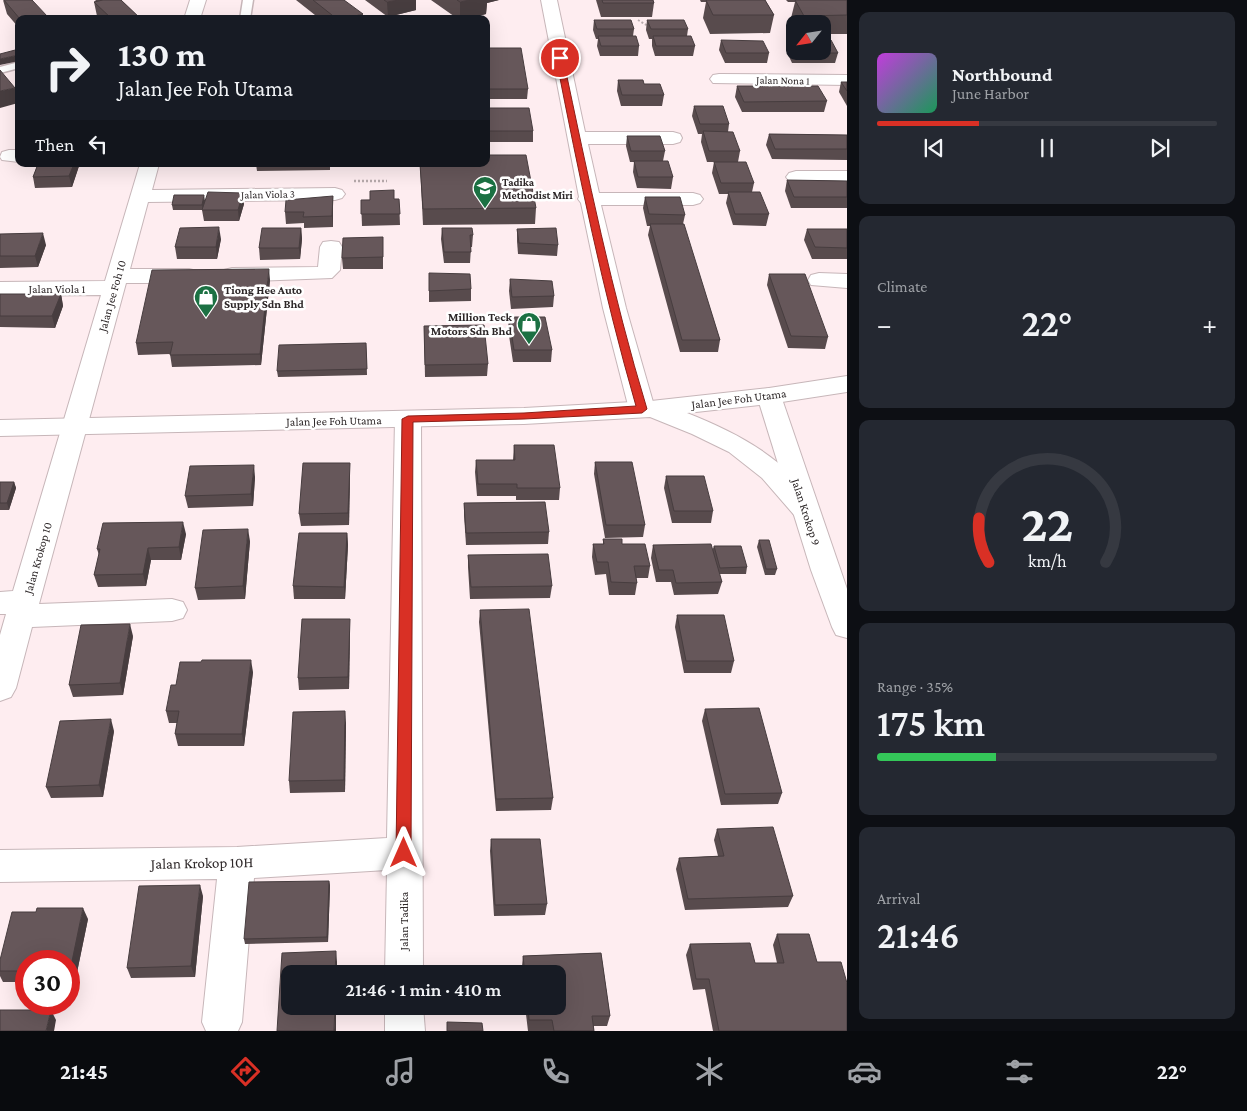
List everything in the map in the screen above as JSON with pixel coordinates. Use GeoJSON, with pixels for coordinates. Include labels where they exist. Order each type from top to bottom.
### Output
{"type":"FeatureCollection","features":[{"type":"Feature","properties":{"kind":"street"},"geometry":{"type":"LineString","coordinates":[[193,15],[198,0]]}},
{"type":"Feature","properties":{"kind":"street"},"geometry":{"type":"LineString","coordinates":[[549,0],[588,199],[624,350],[646,409],[714,432],[736,444],[783,482],[804,509]]}},
{"type":"Feature","properties":{"kind":"street","name":"Jalan Nona 1"},"geometry":{"type":"LineString","coordinates":[[719,79],[847,80]]}},
{"type":"Feature","properties":{"kind":"street"},"geometry":{"type":"LineString","coordinates":[[576,138],[674,138]]}},
{"type":"Feature","properties":{"kind":"street","name":"Jalan Jee Foh 10"},"geometry":{"type":"LineString","coordinates":[[74,427],[148,167]]}},
{"type":"Feature","properties":{"kind":"street"},"geometry":{"type":"LineString","coordinates":[[796,176],[847,177]]}},
{"type":"Feature","properties":{"kind":"street","name":"Jalan Viola 3"},"geometry":{"type":"LineString","coordinates":[[140,196],[335,194]]}},
{"type":"Feature","properties":{"kind":"street"},"geometry":{"type":"LineString","coordinates":[[588,199],[693,199]]}},
{"type":"Feature","properties":{"kind":"street","name":"Jalan Viola 1"},"geometry":{"type":"LineString","coordinates":[[0,289],[211,276],[324,273],[329,270],[331,247]]}},
{"type":"Feature","properties":{"kind":"street"},"geometry":{"type":"LineString","coordinates":[[819,280],[847,280]]}},
{"type":"Feature","properties":{"kind":"street","name":"Jalan Jee Foh Utama"},"geometry":{"type":"LineString","coordinates":[[0,428],[524,416],[646,409],[769,396],[847,384]]}},
{"type":"Feature","properties":{"kind":"street","name":"Jalan Krokop 9"},"geometry":{"type":"LineString","coordinates":[[769,396],[804,509],[847,627]]}},
{"type":"Feature","properties":{"kind":"street","name":"Jalan Tadika"},"geometry":{"type":"LineString","coordinates":[[404,965],[408,419]]}},
{"type":"Feature","properties":{"kind":"street","name":"Jalan Krokop 10"},"geometry":{"type":"LineString","coordinates":[[0,688],[16,607],[74,427]]}},
{"type":"Feature","properties":{"kind":"street"},"geometry":{"type":"LineString","coordinates":[[16,607],[172,610]]}},
{"type":"Feature","properties":{"kind":"street","name":"Jalan Krokop 10H"},"geometry":{"type":"LineString","coordinates":[[0,866],[237,863],[404,853]]}},
{"type":"Feature","properties":{"kind":"street"},"geometry":{"type":"LineString","coordinates":[[222,1022],[237,863]]}},
{"type":"Feature","properties":{"kind":"street"},"geometry":{"type":"LineString","coordinates":[[404,1015],[404,1031]]}},
{"type":"Feature","properties":{"kind":"lane"},"geometry":{"type":"LineString","coordinates":[[246,15],[248,0]]}},
{"type":"Feature","properties":{"kind":"lane"},"geometry":{"type":"LineString","coordinates":[[0,70],[15,66]]}},
{"type":"Feature","properties":{"kind":"path"},"geometry":{"type":"LineString","coordinates":[[638,20],[652,28]]}},
{"type":"Feature","properties":{"kind":"building"},"geometry":{"type":"Polygon","coordinates":[[[4,0],[32,0],[46,15],[17,15],[4,0]]]}},
{"type":"Feature","properties":{"kind":"building"},"geometry":{"type":"Polygon","coordinates":[[[121,0],[137,15],[108,15],[94,2],[121,0]]]}},
{"type":"Feature","properties":{"kind":"building"},"geometry":{"type":"Polygon","coordinates":[[[313,0],[344,0],[363,14],[359,15],[332,15],[313,0]]]}},
{"type":"Feature","properties":{"kind":"building"},"geometry":{"type":"Polygon","coordinates":[[[602,0],[653,0],[654,3],[603,3],[602,0]]]}},
{"type":"Feature","properties":{"kind":"building"},"geometry":{"type":"Polygon","coordinates":[[[706,0],[765,0],[774,15],[713,15],[706,0]]]}},
{"type":"Feature","properties":{"kind":"building"},"geometry":{"type":"Polygon","coordinates":[[[795,0],[847,0],[847,15],[803,15],[795,0]]]}},
{"type":"Feature","properties":{"kind":"building"},"geometry":{"type":"Polygon","coordinates":[[[594,20],[631,20],[634,29],[597,29],[594,20]]]}},
{"type":"Feature","properties":{"kind":"building"},"geometry":{"type":"Polygon","coordinates":[[[647,20],[684,20],[688,29],[651,29],[647,20]]]}},
{"type":"Feature","properties":{"kind":"building"},"geometry":{"type":"Polygon","coordinates":[[[598,36],[636,36],[639,46],[601,46],[598,36]]]}},
{"type":"Feature","properties":{"kind":"building"},"geometry":{"type":"Polygon","coordinates":[[[653,36],[691,36],[695,46],[656,46],[653,36]]]}},
{"type":"Feature","properties":{"kind":"building"},"geometry":{"type":"Polygon","coordinates":[[[721,40],[763,41],[769,53],[726,53],[721,40]]]}},
{"type":"Feature","properties":{"kind":"building"},"geometry":{"type":"Polygon","coordinates":[[[831,40],[838,53],[831,53],[831,40]]]}},
{"type":"Feature","properties":{"kind":"building"},"geometry":{"type":"Polygon","coordinates":[[[490,48],[521,48],[528,89],[490,89],[490,48]]]}},
{"type":"Feature","properties":{"kind":"building"},"geometry":{"type":"Polygon","coordinates":[[[15,50],[15,56],[0,59],[0,54],[15,50]]]}},
{"type":"Feature","properties":{"kind":"building"},"geometry":{"type":"Polygon","coordinates":[[[0,70],[15,88],[0,91],[0,70]]]}},
{"type":"Feature","properties":{"kind":"building"},"geometry":{"type":"Polygon","coordinates":[[[618,80],[643,80],[644,84],[660,84],[664,95],[622,95],[618,80]]]}},
{"type":"Feature","properties":{"kind":"building"},"geometry":{"type":"Polygon","coordinates":[[[841,82],[847,82],[847,91],[841,82]]]}},
{"type":"Feature","properties":{"kind":"building"},"geometry":{"type":"Polygon","coordinates":[[[737,86],[818,86],[827,101],[744,102],[737,86]]]}},
{"type":"Feature","properties":{"kind":"building"},"geometry":{"type":"Polygon","coordinates":[[[694,106],[723,106],[729,124],[700,124],[694,106]]]}},
{"type":"Feature","properties":{"kind":"building"},"geometry":{"type":"Polygon","coordinates":[[[490,108],[529,108],[533,131],[490,131],[490,108]]]}},
{"type":"Feature","properties":{"kind":"building"},"geometry":{"type":"Polygon","coordinates":[[[703,131],[733,132],[740,151],[709,151],[703,131]]]}},
{"type":"Feature","properties":{"kind":"building"},"geometry":{"type":"Polygon","coordinates":[[[769,134],[847,135],[847,149],[775,149],[769,134]]]}},
{"type":"Feature","properties":{"kind":"building"},"geometry":{"type":"Polygon","coordinates":[[[627,136],[660,136],[665,151],[631,151],[627,136]]]}},
{"type":"Feature","properties":{"kind":"building"},"geometry":{"type":"Polygon","coordinates":[[[490,155],[526,155],[536,208],[423,209],[420,167],[490,167],[490,155]]]}},
{"type":"Feature","properties":{"kind":"building"},"geometry":{"type":"Polygon","coordinates":[[[634,161],[668,161],[673,177],[638,177],[634,161]]]}},
{"type":"Feature","properties":{"kind":"building"},"geometry":{"type":"Polygon","coordinates":[[[714,162],[746,162],[754,183],[721,183],[714,162]]]}},
{"type":"Feature","properties":{"kind":"building"},"geometry":{"type":"Polygon","coordinates":[[[37,167],[73,167],[69,176],[33,177],[37,167]]]}},
{"type":"Feature","properties":{"kind":"building"},"geometry":{"type":"Polygon","coordinates":[[[787,180],[847,181],[847,197],[794,197],[787,180]]]}},
{"type":"Feature","properties":{"kind":"building"},"geometry":{"type":"Polygon","coordinates":[[[394,190],[394,199],[399,199],[400,214],[361,214],[361,200],[370,200],[370,191],[394,190]]]}},
{"type":"Feature","properties":{"kind":"building"},"geometry":{"type":"Polygon","coordinates":[[[208,192],[243,193],[238,210],[202,210],[208,192]]]}},
{"type":"Feature","properties":{"kind":"building"},"geometry":{"type":"Polygon","coordinates":[[[728,192],[760,192],[769,214],[735,214],[728,192]]]}},
{"type":"Feature","properties":{"kind":"building"},"geometry":{"type":"Polygon","coordinates":[[[174,195],[204,195],[202,205],[172,205],[174,195]]]}},
{"type":"Feature","properties":{"kind":"building"},"geometry":{"type":"Polygon","coordinates":[[[333,196],[332,216],[303,217],[304,212],[285,212],[286,200],[333,196]]]}},
{"type":"Feature","properties":{"kind":"building"},"geometry":{"type":"Polygon","coordinates":[[[645,197],[680,197],[685,215],[649,214],[645,197]]]}},
{"type":"Feature","properties":{"kind":"building"},"geometry":{"type":"Polygon","coordinates":[[[650,224],[684,224],[720,340],[682,340],[650,224]]]}},
{"type":"Feature","properties":{"kind":"building"},"geometry":{"type":"Polygon","coordinates":[[[219,227],[216,247],[175,247],[180,228],[219,227]]]}},
{"type":"Feature","properties":{"kind":"building"},"geometry":{"type":"Polygon","coordinates":[[[262,228],[301,228],[299,248],[259,248],[262,228]]]}},
{"type":"Feature","properties":{"kind":"building"},"geometry":{"type":"Polygon","coordinates":[[[442,228],[472,228],[473,235],[470,235],[471,252],[444,252],[442,228]]]}},
{"type":"Feature","properties":{"kind":"building"},"geometry":{"type":"Polygon","coordinates":[[[556,228],[558,245],[519,243],[517,229],[556,228]]]}},
{"type":"Feature","properties":{"kind":"building"},"geometry":{"type":"Polygon","coordinates":[[[807,229],[847,229],[847,248],[815,247],[807,229]]]}},
{"type":"Feature","properties":{"kind":"building"},"geometry":{"type":"Polygon","coordinates":[[[43,233],[35,256],[0,256],[0,234],[43,233]]]}},
{"type":"Feature","properties":{"kind":"building"},"geometry":{"type":"Polygon","coordinates":[[[383,237],[383,257],[342,258],[343,238],[383,237]]]}},
{"type":"Feature","properties":{"kind":"building","name":"Tiong Hee Auto Supply Sdn Bhd"},"geometry":{"type":"Polygon","coordinates":[[[269,269],[260,354],[170,355],[173,342],[136,343],[152,270],[269,269]]]}},
{"type":"Feature","properties":{"kind":"building"},"geometry":{"type":"Polygon","coordinates":[[[429,273],[470,274],[471,289],[429,291],[429,273]]]}},
{"type":"Feature","properties":{"kind":"building"},"geometry":{"type":"Polygon","coordinates":[[[769,274],[805,274],[828,337],[791,336],[769,274]]]}},
{"type":"Feature","properties":{"kind":"building"},"geometry":{"type":"Polygon","coordinates":[[[510,279],[552,281],[554,296],[512,297],[510,279]]]}},
{"type":"Feature","properties":{"kind":"building"},"geometry":{"type":"Polygon","coordinates":[[[0,294],[61,294],[52,316],[0,316],[0,294]]]}},
{"type":"Feature","properties":{"kind":"building"},"geometry":{"type":"Polygon","coordinates":[[[509,317],[545,317],[552,350],[514,350],[509,317]]]}},
{"type":"Feature","properties":{"kind":"building"},"geometry":{"type":"Polygon","coordinates":[[[484,325],[488,364],[425,365],[424,326],[484,325]]]}},
{"type":"Feature","properties":{"kind":"building"},"geometry":{"type":"Polygon","coordinates":[[[366,343],[367,369],[277,371],[279,345],[366,343]]]}},
{"type":"Feature","properties":{"kind":"building"},"geometry":{"type":"Polygon","coordinates":[[[514,445],[554,445],[560,488],[517,488],[517,484],[478,484],[476,460],[515,460],[514,445]]]}},
{"type":"Feature","properties":{"kind":"building"},"geometry":{"type":"Polygon","coordinates":[[[595,462],[632,462],[645,525],[606,525],[595,462]]]}},
{"type":"Feature","properties":{"kind":"building"},"geometry":{"type":"Polygon","coordinates":[[[303,463],[350,463],[348,513],[299,514],[303,463]]]}},
{"type":"Feature","properties":{"kind":"building"},"geometry":{"type":"Polygon","coordinates":[[[254,465],[251,494],[185,496],[190,466],[254,465]]]}},
{"type":"Feature","properties":{"kind":"building"},"geometry":{"type":"Polygon","coordinates":[[[666,476],[704,476],[713,511],[674,511],[666,476]]]}},
{"type":"Feature","properties":{"kind":"building"},"geometry":{"type":"Polygon","coordinates":[[[0,482],[14,482],[7,503],[0,503],[0,482]]]}},
{"type":"Feature","properties":{"kind":"building"},"geometry":{"type":"Polygon","coordinates":[[[545,502],[549,532],[466,533],[464,503],[545,502]]]}},
{"type":"Feature","properties":{"kind":"building"},"geometry":{"type":"Polygon","coordinates":[[[183,522],[179,547],[148,548],[143,574],[94,575],[103,523],[183,522]]]}},
{"type":"Feature","properties":{"kind":"building"},"geometry":{"type":"Polygon","coordinates":[[[248,529],[243,586],[195,588],[203,530],[248,529]]]}},
{"type":"Feature","properties":{"kind":"building"},"geometry":{"type":"Polygon","coordinates":[[[299,533],[347,533],[344,587],[293,586],[299,533]]]}},
{"type":"Feature","properties":{"kind":"building"},"geometry":{"type":"Polygon","coordinates":[[[603,539],[622,539],[622,544],[645,544],[650,566],[634,566],[637,583],[611,582],[608,562],[597,562],[593,544],[604,544],[603,539]]]}},
{"type":"Feature","properties":{"kind":"building"},"geometry":{"type":"Polygon","coordinates":[[[759,540],[769,540],[777,569],[766,569],[759,540]]]}},
{"type":"Feature","properties":{"kind":"building"},"geometry":{"type":"Polygon","coordinates":[[[711,544],[722,582],[676,583],[673,570],[659,570],[653,545],[711,544]]]}},
{"type":"Feature","properties":{"kind":"building"},"geometry":{"type":"Polygon","coordinates":[[[714,546],[741,546],[747,567],[720,568],[714,546]]]}},
{"type":"Feature","properties":{"kind":"building"},"geometry":{"type":"Polygon","coordinates":[[[548,554],[552,586],[471,587],[468,555],[548,554]]]}},
{"type":"Feature","properties":{"kind":"building"},"geometry":{"type":"Polygon","coordinates":[[[529,609],[553,798],[496,799],[480,610],[529,609]]]}},
{"type":"Feature","properties":{"kind":"building"},"geometry":{"type":"Polygon","coordinates":[[[677,615],[724,615],[734,661],[686,661],[677,615]]]}},
{"type":"Feature","properties":{"kind":"building"},"geometry":{"type":"Polygon","coordinates":[[[302,619],[350,619],[348,677],[298,678],[302,619]]]}},
{"type":"Feature","properties":{"kind":"building"},"geometry":{"type":"Polygon","coordinates":[[[130,624],[120,683],[69,685],[81,625],[130,624]]]}},
{"type":"Feature","properties":{"kind":"building"},"geometry":{"type":"Polygon","coordinates":[[[202,660],[251,660],[242,734],[175,734],[179,711],[166,711],[171,685],[176,685],[180,662],[201,662],[202,660]]]}},
{"type":"Feature","properties":{"kind":"building"},"geometry":{"type":"Polygon","coordinates":[[[759,708],[782,793],[725,794],[705,709],[759,708]]]}},
{"type":"Feature","properties":{"kind":"building"},"geometry":{"type":"Polygon","coordinates":[[[345,711],[344,780],[289,781],[293,712],[345,711]]]}},
{"type":"Feature","properties":{"kind":"building"},"geometry":{"type":"Polygon","coordinates":[[[111,719],[99,785],[46,787],[60,721],[111,719]]]}},
{"type":"Feature","properties":{"kind":"building"},"geometry":{"type":"Polygon","coordinates":[[[773,827],[793,896],[688,899],[679,858],[724,856],[717,829],[773,827]]]}},
{"type":"Feature","properties":{"kind":"building"},"geometry":{"type":"Polygon","coordinates":[[[491,839],[540,839],[547,904],[495,905],[491,839]]]}},
{"type":"Feature","properties":{"kind":"building"},"geometry":{"type":"Polygon","coordinates":[[[329,881],[327,937],[244,939],[249,882],[329,881]]]}},
{"type":"Feature","properties":{"kind":"building"},"geometry":{"type":"Polygon","coordinates":[[[200,885],[191,966],[127,968],[139,886],[200,885]]]}},
{"type":"Feature","properties":{"kind":"building"},"geometry":{"type":"Polygon","coordinates":[[[37,908],[83,908],[74,950],[15,950],[15,971],[0,971],[0,960],[12,912],[36,912],[37,908]]]}},
{"type":"Feature","properties":{"kind":"building"},"geometry":{"type":"Polygon","coordinates":[[[777,934],[809,934],[817,962],[841,962],[847,983],[847,1031],[719,1031],[709,979],[696,979],[690,944],[750,943],[755,963],[784,963],[777,934]]]}},
{"type":"Feature","properties":{"kind":"building"},"geometry":{"type":"Polygon","coordinates":[[[336,951],[335,965],[281,965],[282,953],[336,951]]]}},
{"type":"Feature","properties":{"kind":"building"},"geometry":{"type":"Polygon","coordinates":[[[601,953],[610,1016],[592,1016],[594,1031],[554,1031],[552,1020],[529,1020],[529,1015],[566,1015],[566,965],[524,965],[523,956],[601,953]]]}},
{"type":"Feature","properties":{"kind":"building"},"geometry":{"type":"Polygon","coordinates":[[[281,969],[281,1015],[335,1015],[334,1031],[277,1031],[281,969]]]}},
{"type":"Feature","properties":{"kind":"building"},"geometry":{"type":"Polygon","coordinates":[[[0,1010],[15,1010],[15,1015],[50,1015],[46,1031],[0,1031],[0,1010]]]}},
{"type":"Feature","properties":{"kind":"building"},"geometry":{"type":"Polygon","coordinates":[[[447,1022],[482,1023],[483,1031],[447,1031],[447,1022]]]}},
{"type":"Feature","properties":{"kind":"place","name":"Tadika Methodist Miri"},"geometry":{"type":"Point","coordinates":[485,209]}},
{"type":"Feature","properties":{"kind":"place","name":"Tiong Hee Auto Supply Sdn Bhd"},"geometry":{"type":"Point","coordinates":[206,318]}},
{"type":"Feature","properties":{"kind":"place","name":"Million Teck Motors Sdn Bhd"},"geometry":{"type":"Point","coordinates":[529,345]}},
{"type":"Feature","properties":{"kind":"route"},"geometry":{"type":"LineString","coordinates":[[404,853],[408,419],[524,416],[642,409],[624,350],[588,199],[560,58]]}}]}
